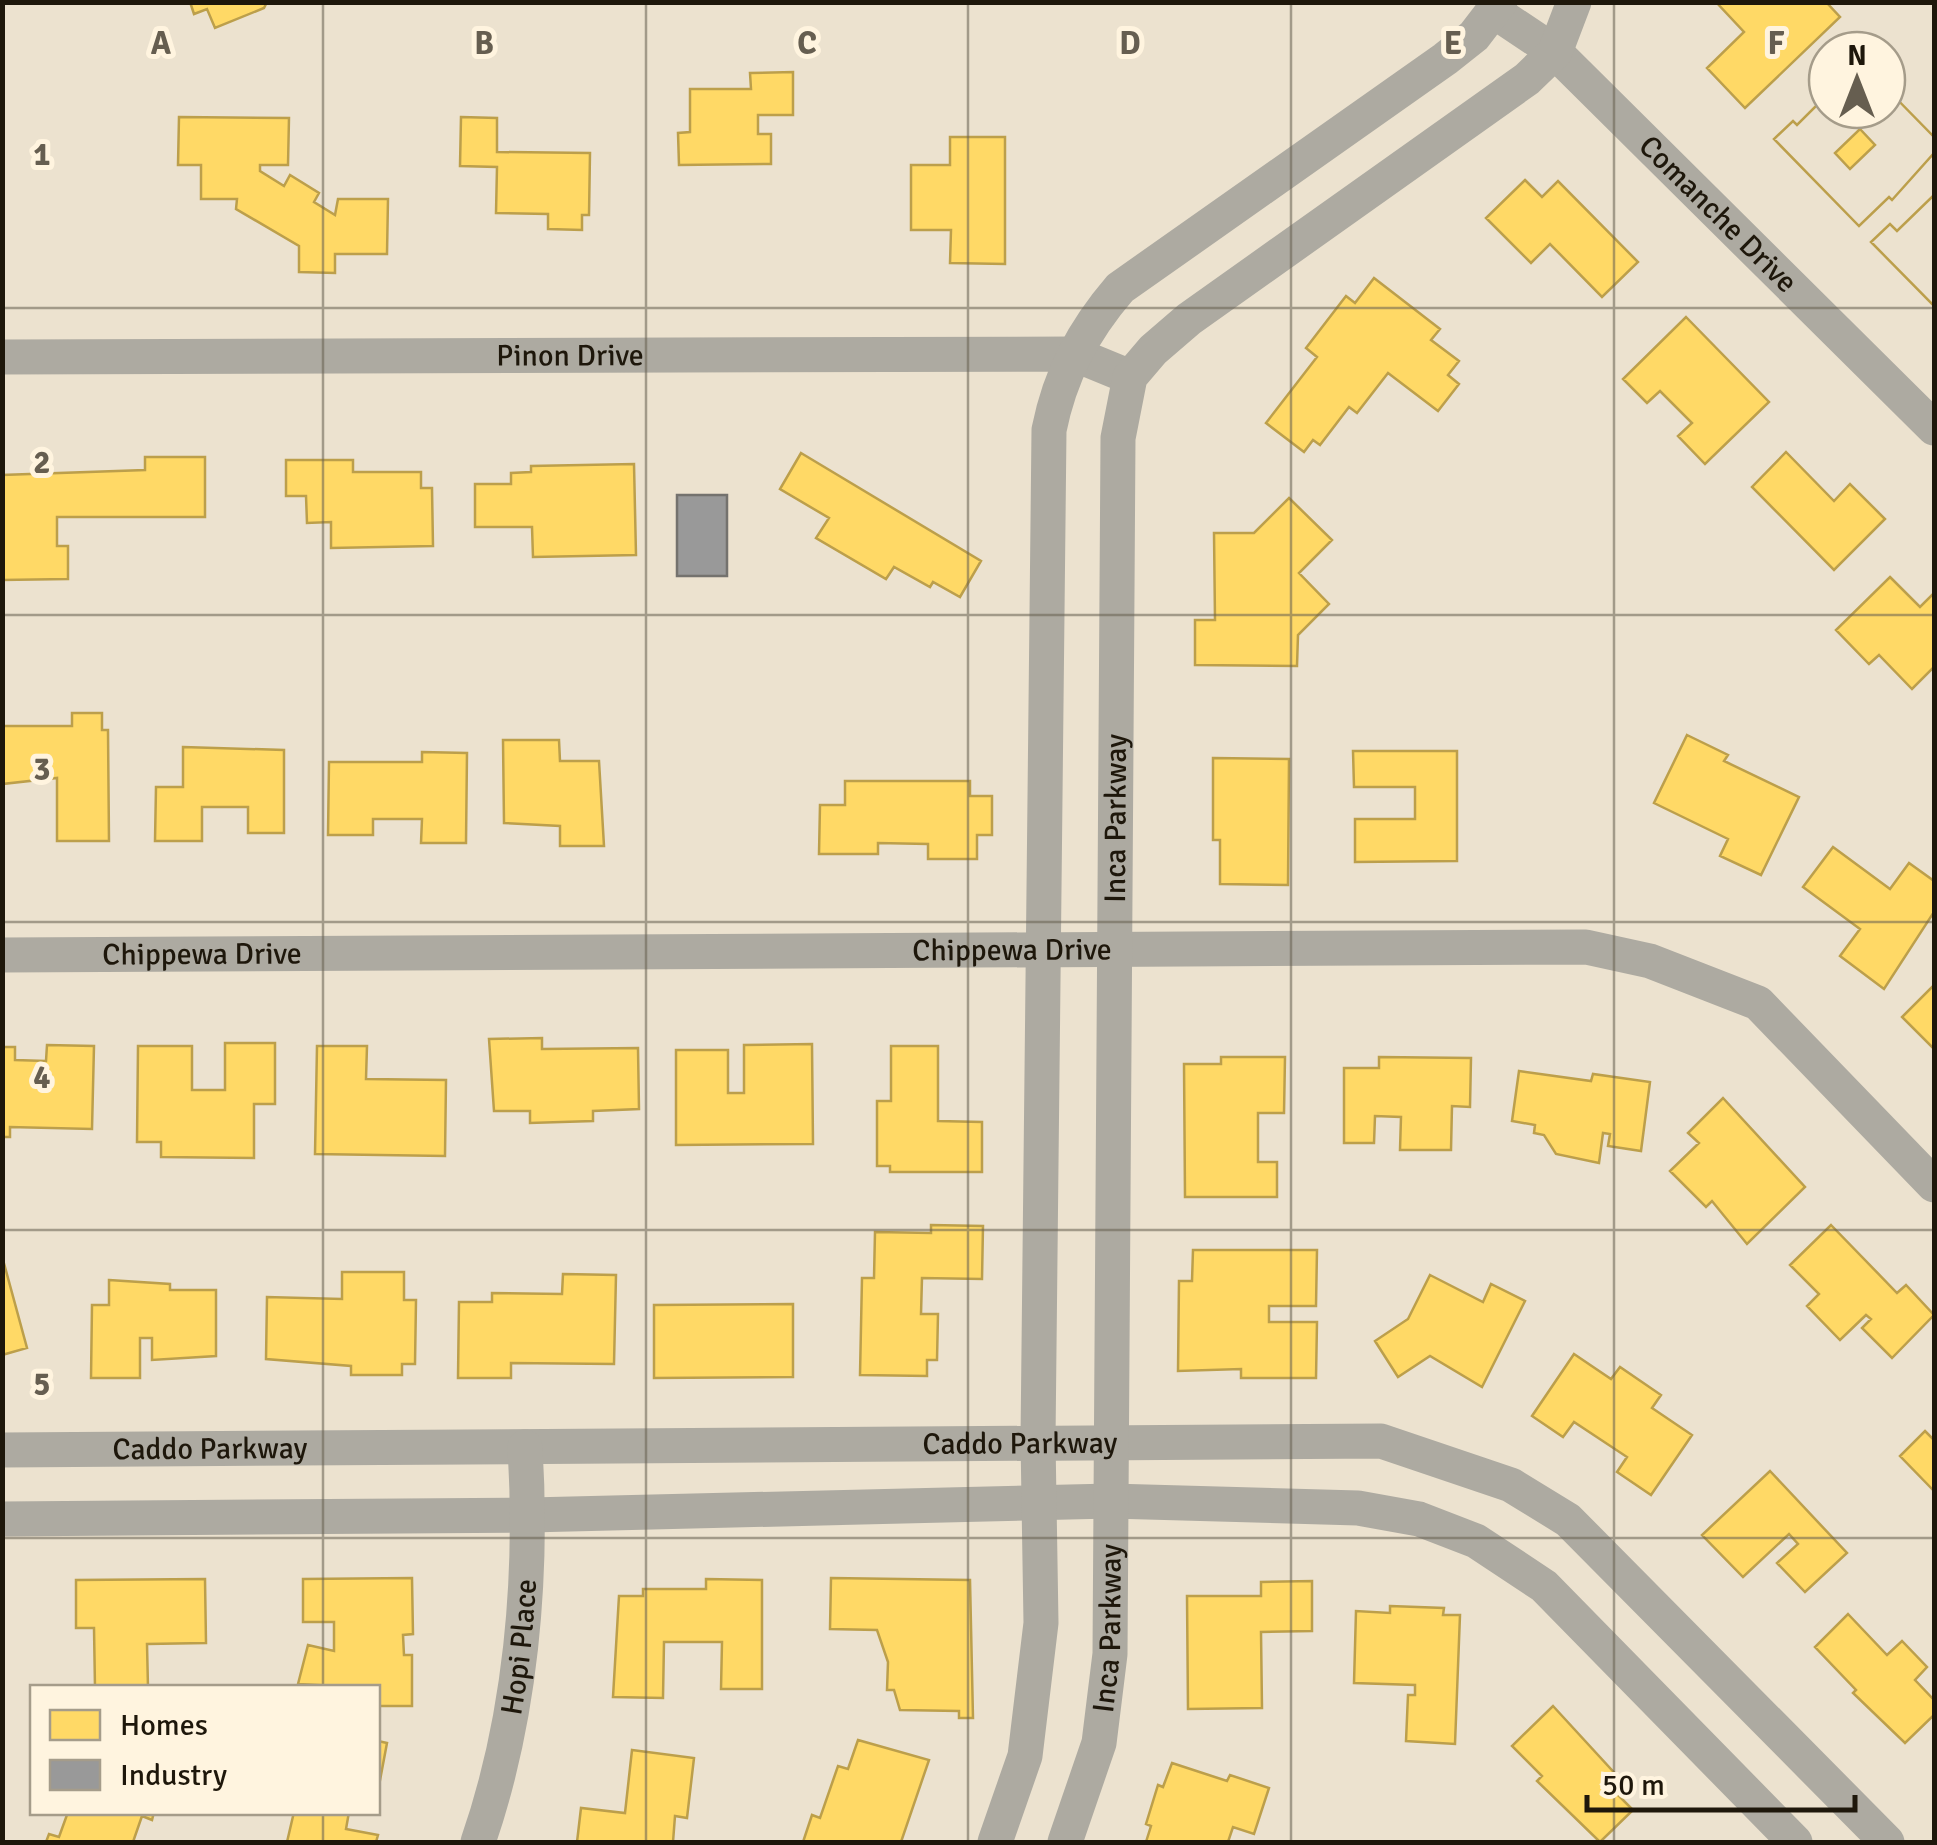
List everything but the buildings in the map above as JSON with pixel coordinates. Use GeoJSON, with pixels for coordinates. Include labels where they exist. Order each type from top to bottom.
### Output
{"type":"FeatureCollection","features":[{"type":"Feature","properties":{"kind":"street"},"geometry":{"type":"LineString","coordinates":[[1130,377],[1189,319],[1527,78],[1555,52],[1574,2]]}},
{"type":"Feature","properties":{"kind":"street"},"geometry":{"type":"LineString","coordinates":[[995,1842],[1025,1756],[1041,1623],[1038,1440],[1048,430],[1057,390],[1095,318],[1120,288],[1445,60],[1498,7]]}},
{"type":"Feature","properties":{"kind":"street","name":"Comanche Drive"},"geometry":{"type":"LineString","coordinates":[[1498,7],[1555,52],[1934,428]]}},
{"type":"Feature","properties":{"kind":"street","name":"Pinon Drive"},"geometry":{"type":"LineString","coordinates":[[2,358],[1074,354],[1130,377]]}},
{"type":"Feature","properties":{"kind":"street","name":"Inca Parkway"},"geometry":{"type":"LineString","coordinates":[[1066,1842],[1099,1743],[1108,1688],[1118,438],[1122,401],[1130,377]]}},
{"type":"Feature","properties":{"kind":"street","name":"Chippewa Drive"},"geometry":{"type":"LineString","coordinates":[[2,954],[1586,946],[1650,961],[1758,1003],[1934,1185]]}},
{"type":"Feature","properties":{"kind":"street","name":"Caddo Parkway"},"geometry":{"type":"LineString","coordinates":[[2,1450],[1038,1440],[1380,1441],[1511,1485],[1568,1520],[1602,1550],[1887,1842]]}},
{"type":"Feature","properties":{"kind":"street","name":"Hopi Place"},"geometry":{"type":"LineString","coordinates":[[478,1842],[497,1787],[517,1673],[530,1515],[526,1446]]}},
{"type":"Feature","properties":{"kind":"street","name":"Caddo Parkway"},"geometry":{"type":"LineString","coordinates":[[2,1519],[530,1515],[1041,1501],[1358,1508],[1418,1518],[1476,1540],[1544,1586],[1795,1842]]}}]}
